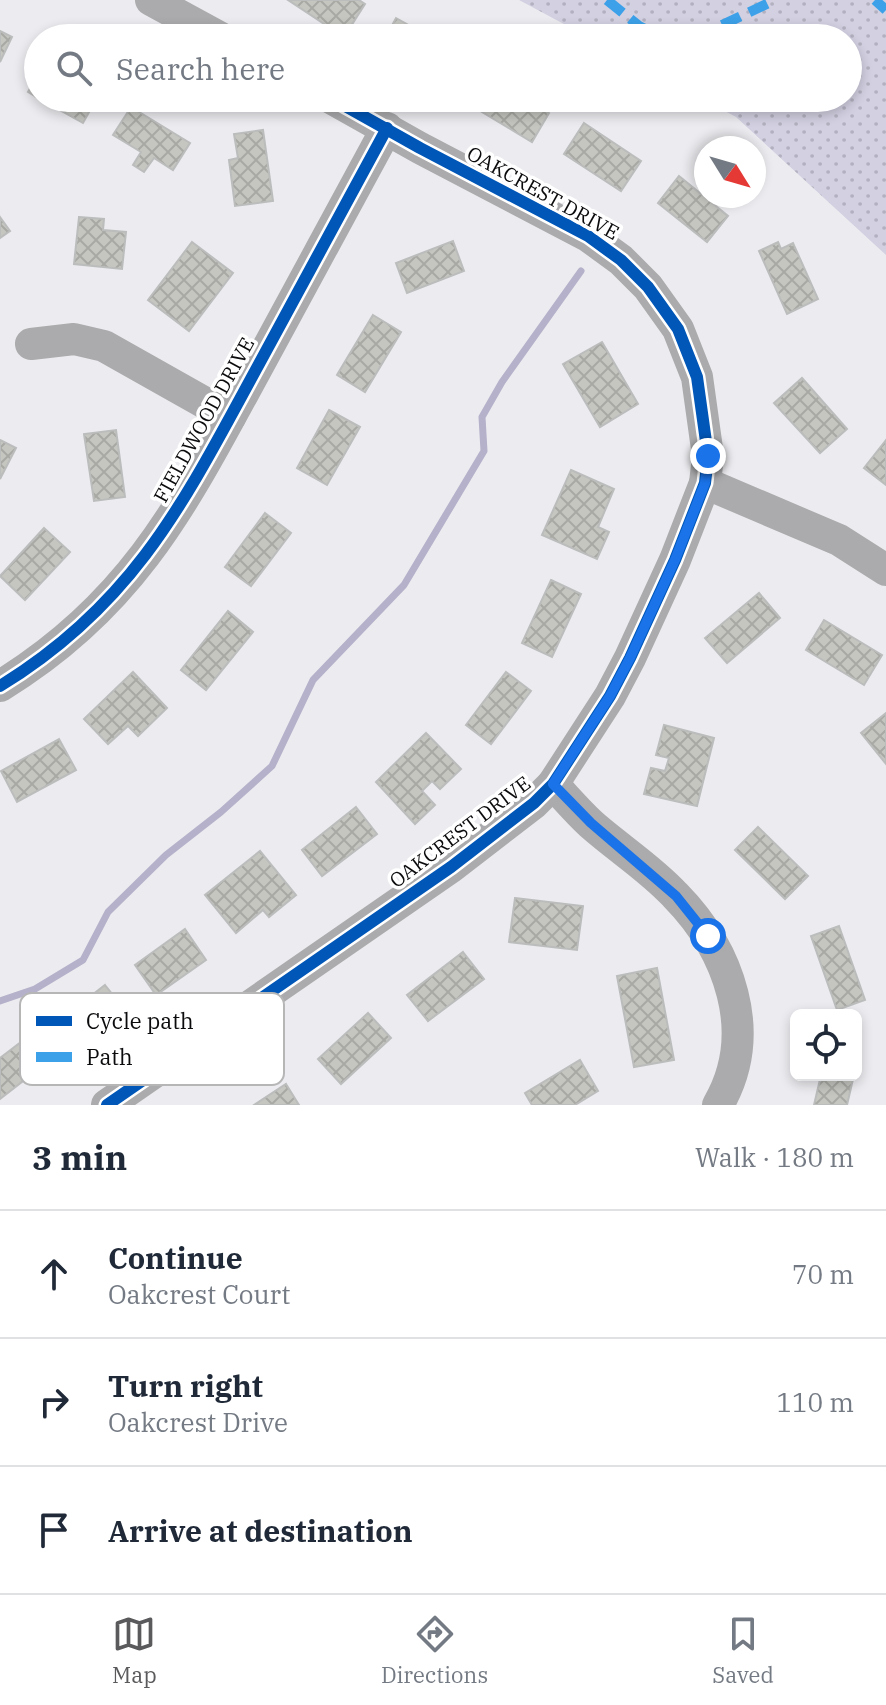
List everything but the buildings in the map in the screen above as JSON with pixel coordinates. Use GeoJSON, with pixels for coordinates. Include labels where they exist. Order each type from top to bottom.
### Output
{"type":"FeatureCollection","features":[{"type":"Feature","properties":{"kind":"street"},"geometry":{"type":"LineString","coordinates":[[151,0],[195,24]]}},
{"type":"Feature","properties":{"kind":"street","name":"OAKCREST DRIVE"},"geometry":{"type":"LineString","coordinates":[[269,993],[451,867],[534,803],[553,784],[610,696],[630,658],[675,560],[705,483],[708,456],[697,377],[678,329],[648,287],[621,260],[588,236],[357,112]]}},
{"type":"Feature","properties":{"kind":"street","name":"FIELDWOOD DRIVE"},"geometry":{"type":"LineString","coordinates":[[0,686],[55,649],[117,592],[165,530],[203,470],[387,128]]}},
{"type":"Feature","properties":{"kind":"street"},"geometry":{"type":"LineString","coordinates":[[31,344],[74,339],[104,346],[230,417]]}},
{"type":"Feature","properties":{"kind":"street"},"geometry":{"type":"LineString","coordinates":[[705,483],[839,540],[886,570]]}},
{"type":"Feature","properties":{"kind":"street"},"geometry":{"type":"LineString","coordinates":[[553,784],[591,823],[676,896],[722,959],[739,1017],[738,1045],[732,1072],[718,1105]]}},
{"type":"Feature","properties":{"kind":"street","name":"OAKCREST DRIVE"},"geometry":{"type":"LineString","coordinates":[[107,1105],[136,1085]]}},
{"type":"Feature","properties":{"kind":"shaded area"},"geometry":{"type":"Polygon","coordinates":[[[519,0],[886,0],[886,255],[766,145],[766,136],[757,136],[727,112],[862,112],[862,24],[564,24],[519,0]]]}},
{"type":"Feature","properties":{"kind":"waterway"},"geometry":{"type":"LineString","coordinates":[[23,993],[83,960],[108,912],[166,855],[221,812],[272,766],[313,680],[404,585],[484,451],[482,417],[502,382],[581,271]]}},
{"type":"Feature","properties":{"kind":"waterway"},"geometry":{"type":"LineString","coordinates":[[0,1001],[20,994]]}},
{"type":"Feature","properties":{"kind":"marked path"},"geometry":{"type":"LineString","coordinates":[[607,0],[637,24]]}},
{"type":"Feature","properties":{"kind":"marked path"},"geometry":{"type":"LineString","coordinates":[[724,24],[775,0]]}},
{"type":"Feature","properties":{"kind":"marked path"},"geometry":{"type":"LineString","coordinates":[[875,0],[886,10]]}},
{"type":"Feature","properties":{"kind":"cycle path"},"geometry":{"type":"LineString","coordinates":[[269,993],[451,867],[534,803],[553,784],[610,696],[630,658],[675,560],[705,483],[708,456],[697,377],[678,329],[648,287],[621,260],[588,236],[356,112]]}},
{"type":"Feature","properties":{"kind":"cycle path"},"geometry":{"type":"LineString","coordinates":[[0,686],[47,654],[88,620],[153,544],[207,459],[387,128]]}},
{"type":"Feature","properties":{"kind":"cycle path"},"geometry":{"type":"LineString","coordinates":[[107,1105],[136,1085]]}},
{"type":"Feature","properties":{"kind":"route"},"geometry":{"type":"LineString","coordinates":[[708,456],[705,483],[675,560],[630,658],[610,696],[553,784],[591,823],[676,896],[708,936]]}}]}
